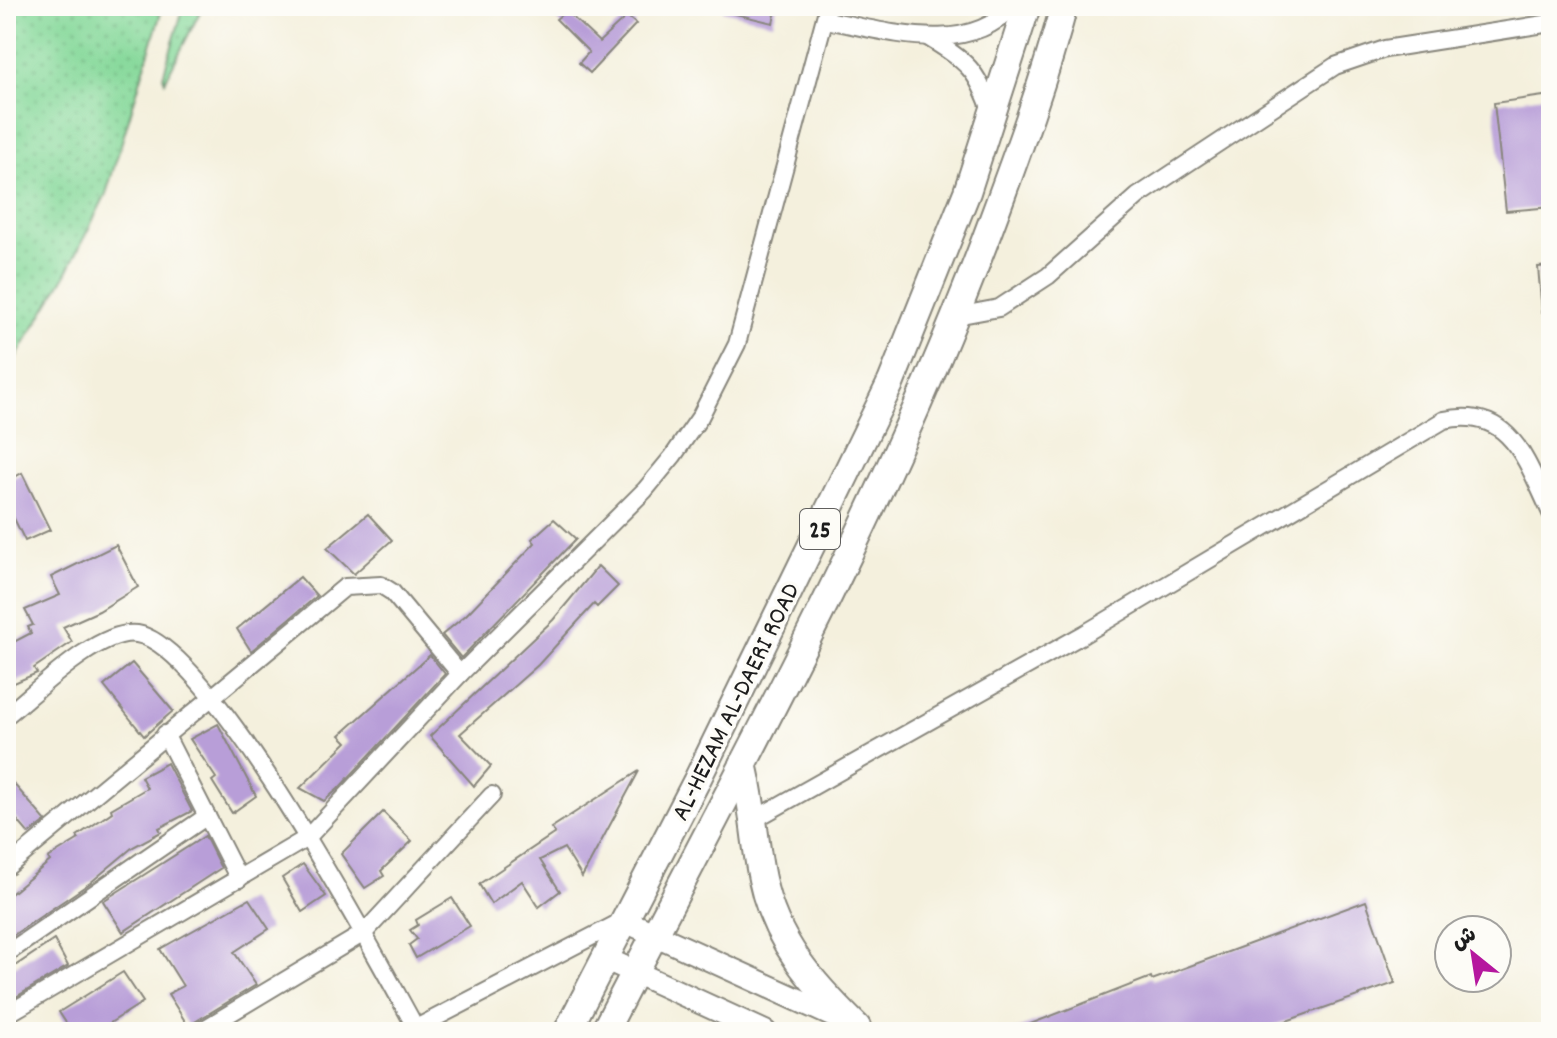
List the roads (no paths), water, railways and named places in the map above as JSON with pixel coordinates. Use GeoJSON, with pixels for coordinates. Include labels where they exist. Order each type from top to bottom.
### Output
{"type":"FeatureCollection","features":[{"type":"Feature","properties":{"kind":"main road","name":"AL-HEZAM AL-DAERI ROAD"},"geometry":{"type":"LineString","coordinates":[[567,1032],[696,782],[891,382],[967,192],[1027,6]]}},
{"type":"Feature","properties":{"kind":"main road","name":"AL-HEZAM AL-DAERI ROAD"},"geometry":{"type":"LineString","coordinates":[[604,1032],[860,535],[956,316],[1027,127],[1064,6]]}},
{"type":"Feature","properties":{"kind":"main road"},"geometry":{"type":"LineString","coordinates":[[743,764],[755,819],[762,880],[782,937],[816,987],[862,1030]]}},
{"type":"Feature","properties":{"kind":"street"},"geometry":{"type":"LineString","coordinates":[[6,1015],[307,838],[460,674],[645,490],[700,417],[737,344],[827,13],[929,38],[961,35],[1000,21],[1014,6]]}},
{"type":"Feature","properties":{"kind":"street"},"geometry":{"type":"LineString","coordinates":[[956,316],[999,308],[1048,276],[1138,196],[1335,66],[1385,49],[1551,23]]}},
{"type":"Feature","properties":{"kind":"street"},"geometry":{"type":"LineString","coordinates":[[929,38],[958,57],[981,78],[993,113]]}},
{"type":"Feature","properties":{"kind":"street"},"geometry":{"type":"LineString","coordinates":[[755,819],[1084,634],[1444,420],[1476,417],[1504,430],[1515,442],[1551,513]]}},
{"type":"Feature","properties":{"kind":"street"},"geometry":{"type":"LineString","coordinates":[[6,868],[335,593],[357,584],[381,585],[392,592],[460,674]]}},
{"type":"Feature","properties":{"kind":"street"},"geometry":{"type":"LineString","coordinates":[[6,716],[96,645],[119,635],[139,634],[171,653],[213,698],[307,838],[417,1030],[623,920],[862,1030]]}},
{"type":"Feature","properties":{"kind":"street"},"geometry":{"type":"LineString","coordinates":[[165,734],[239,879]]}},
{"type":"Feature","properties":{"kind":"street"},"geometry":{"type":"LineString","coordinates":[[199,1032],[364,933],[492,795]]}},
{"type":"Feature","properties":{"kind":"street"},"geometry":{"type":"LineString","coordinates":[[6,954],[207,816]]}},
{"type":"Feature","properties":{"kind":"street"},"geometry":{"type":"LineString","coordinates":[[604,958],[765,1032]]}}]}
